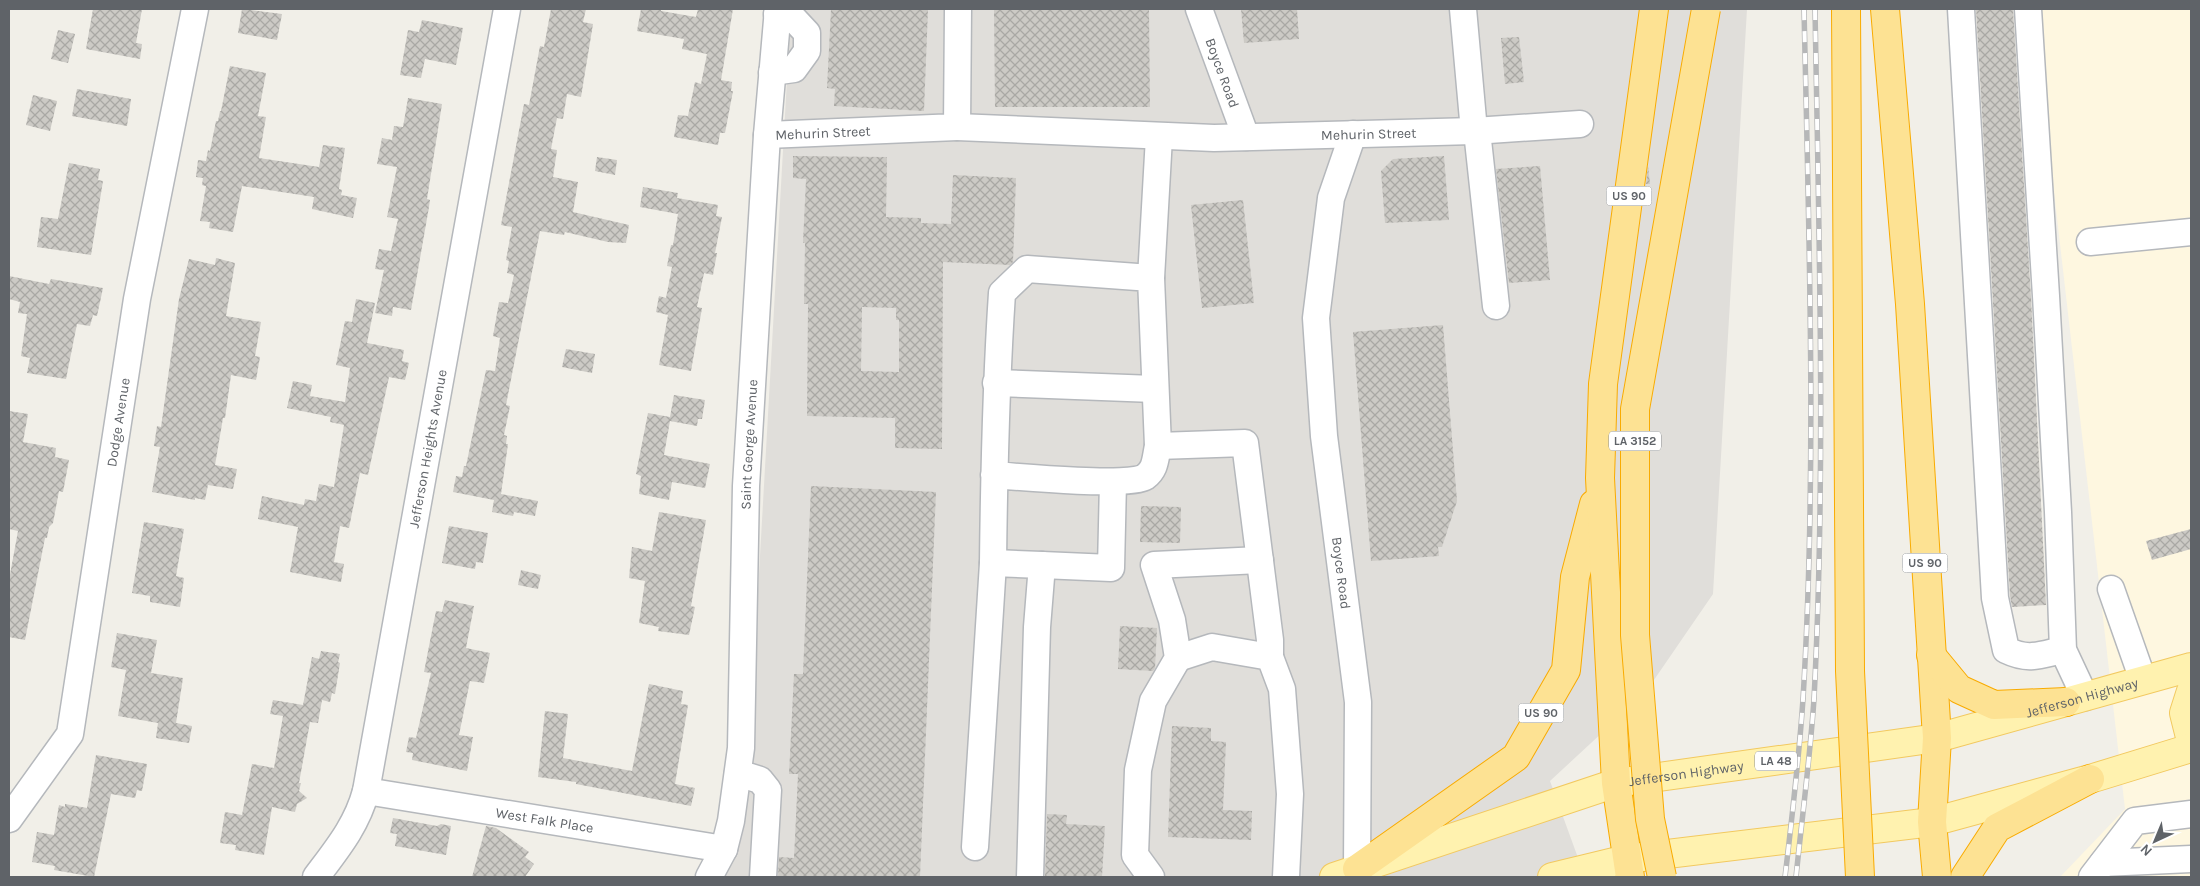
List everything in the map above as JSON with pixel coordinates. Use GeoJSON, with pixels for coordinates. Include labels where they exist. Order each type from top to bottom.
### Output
{"type":"FeatureCollection","features":[{"type":"Feature","properties":{"kind":"highway","name":"US 90"},"geometry":{"type":"LineString","coordinates":[[1345,873],[1516,757],[1566,670],[1575,578],[1600,478],[1603,384],[1654,9]]}},
{"type":"Feature","properties":{"kind":"highway","name":"LA 3152"},"geometry":{"type":"LineString","coordinates":[[1662,877],[1650,819],[1635,635],[1635,409],[1706,9]]}},
{"type":"Feature","properties":{"kind":"highway"},"geometry":{"type":"LineString","coordinates":[[1846,9],[1850,671],[1860,877]]}},
{"type":"Feature","properties":{"kind":"highway","name":"US 90"},"geometry":{"type":"LineString","coordinates":[[1884,9],[1910,304],[1937,738],[1932,822]]}},
{"type":"Feature","properties":{"kind":"highway"},"geometry":{"type":"LineString","coordinates":[[1600,478],[1616,783],[1628,868]]}},
{"type":"Feature","properties":{"kind":"highway"},"geometry":{"type":"LineString","coordinates":[[1931,655],[1960,689],[1994,705],[2075,699]]}},
{"type":"Feature","properties":{"kind":"highway"},"geometry":{"type":"LineString","coordinates":[[1965,877],[1997,828],[2090,779]]}},
{"type":"Feature","properties":{"kind":"highway"},"geometry":{"type":"LineString","coordinates":[[1932,822],[1937,877]]}},
{"type":"Feature","properties":{"kind":"main road","name":"Jefferson Highway"},"geometry":{"type":"LineString","coordinates":[[1345,873],[1616,783],[1937,738],[2191,667]]}},
{"type":"Feature","properties":{"kind":"main road"},"geometry":{"type":"LineString","coordinates":[[2191,691],[2184,713],[2191,741]]}},
{"type":"Feature","properties":{"kind":"main road"},"geometry":{"type":"LineString","coordinates":[[1552,877],[1628,868],[1932,822],[2090,779],[2191,748]]}},
{"type":"Feature","properties":{"kind":"street","name":"Dodge Avenue"},"geometry":{"type":"LineString","coordinates":[[9,819],[70,734],[137,299],[195,9]]}},
{"type":"Feature","properties":{"kind":"street","name":"Jefferson Heights Avenue"},"geometry":{"type":"LineString","coordinates":[[316,877],[351,830],[361,809],[366,791],[507,9]]}},
{"type":"Feature","properties":{"kind":"street"},"geometry":{"type":"LineString","coordinates":[[957,127],[958,9]]}},
{"type":"Feature","properties":{"kind":"street","name":"Boyce Road"},"geometry":{"type":"LineString","coordinates":[[1199,9],[1246,137]]}},
{"type":"Feature","properties":{"kind":"street"},"geometry":{"type":"LineString","coordinates":[[1463,9],[1496,306]]}},
{"type":"Feature","properties":{"kind":"street"},"geometry":{"type":"LineString","coordinates":[[1961,9],[1995,598],[2006,650],[2019,656],[2030,658],[2063,650]]}},
{"type":"Feature","properties":{"kind":"street"},"geometry":{"type":"LineString","coordinates":[[2028,9],[2047,306],[2063,650],[2075,699]]}},
{"type":"Feature","properties":{"kind":"street","name":"Saint George Avenue"},"geometry":{"type":"LineString","coordinates":[[709,877],[724,849],[731,822],[741,748],[746,486],[767,135],[777,11]]}},
{"type":"Feature","properties":{"kind":"street","name":"Mehurin Street"},"geometry":{"type":"LineString","coordinates":[[767,135],[880,132],[957,127],[1159,136],[1246,137],[1476,131],[1580,124]]}},
{"type":"Feature","properties":{"kind":"street","name":"Boyce Road"},"geometry":{"type":"LineString","coordinates":[[1345,873],[1358,702],[1324,436],[1316,318],[1331,198],[1353,134]]}},
{"type":"Feature","properties":{"kind":"street"},"geometry":{"type":"LineString","coordinates":[[994,475],[1113,482],[1143,479],[1153,470],[1158,446],[1154,389],[1151,278],[1159,136]]}},
{"type":"Feature","properties":{"kind":"street"},"geometry":{"type":"LineString","coordinates":[[2090,242],[2191,232]]}},
{"type":"Feature","properties":{"kind":"street"},"geometry":{"type":"LineString","coordinates":[[975,847],[993,563],[996,383],[1002,294],[1027,269],[1151,278]]}},
{"type":"Feature","properties":{"kind":"street"},"geometry":{"type":"LineString","coordinates":[[996,383],[1154,389]]}},
{"type":"Feature","properties":{"kind":"street"},"geometry":{"type":"LineString","coordinates":[[1158,446],[1245,443],[1270,640],[1270,657],[1282,689],[1290,794],[1286,877]]}},
{"type":"Feature","properties":{"kind":"street"},"geometry":{"type":"LineString","coordinates":[[1111,568],[1113,482]]}},
{"type":"Feature","properties":{"kind":"street"},"geometry":{"type":"LineString","coordinates":[[993,563],[1111,568],[1260,560]]}},
{"type":"Feature","properties":{"kind":"street"},"geometry":{"type":"LineString","coordinates":[[1030,877],[1037,627],[1042,565]]}},
{"type":"Feature","properties":{"kind":"street"},"geometry":{"type":"LineString","coordinates":[[1151,877],[1135,855],[1138,770],[1153,700],[1178,658],[1172,620],[1154,565]]}},
{"type":"Feature","properties":{"kind":"street"},"geometry":{"type":"LineString","coordinates":[[2111,589],[2143,680]]}},
{"type":"Feature","properties":{"kind":"street"},"geometry":{"type":"LineString","coordinates":[[1178,658],[1212,647],[1270,657]]}},
{"type":"Feature","properties":{"kind":"street"},"geometry":{"type":"LineString","coordinates":[[738,773],[760,780],[768,790],[764,877]]}},
{"type":"Feature","properties":{"kind":"street","name":"West Falk Place"},"geometry":{"type":"LineString","coordinates":[[366,791],[724,849]]}},
{"type":"Feature","properties":{"kind":"street"},"geometry":{"type":"LineString","coordinates":[[2098,870],[2135,821],[2191,814]]}},
{"type":"Feature","properties":{"kind":"street"},"geometry":{"type":"LineString","coordinates":[[2098,870],[2191,859]]}},
{"type":"Feature","properties":{"kind":"shaded area"},"geometry":{"type":"Polygon","coordinates":[[[791,9],[1747,9],[1713,594],[1645,693],[1550,781],[1585,877],[717,877],[749,750],[791,9]]]}},
{"type":"Feature","properties":{"kind":"shaded area"},"geometry":{"type":"Polygon","coordinates":[[[2033,9],[2191,9],[2191,877],[2060,877],[2125,809],[2033,9]]]}},
{"type":"Feature","properties":{"kind":"building"},"geometry":{"type":"Polygon","coordinates":[[[93,9],[142,9],[136,43],[142,44],[140,59],[86,49],[93,9]]]}},
{"type":"Feature","properties":{"kind":"building"},"geometry":{"type":"Polygon","coordinates":[[[242,9],[282,14],[277,40],[238,33],[242,9]]]}},
{"type":"Feature","properties":{"kind":"building"},"geometry":{"type":"Polygon","coordinates":[[[551,9],[586,9],[583,22],[593,24],[581,97],[567,94],[563,119],[557,118],[551,149],[557,150],[553,177],[578,182],[573,212],[629,225],[626,243],[608,242],[565,232],[564,235],[540,231],[506,405],[510,406],[504,435],[507,436],[506,444],[508,444],[501,494],[538,501],[535,516],[514,512],[513,516],[492,512],[494,500],[453,492],[456,476],[462,477],[464,466],[466,466],[486,370],[495,371],[500,338],[493,336],[499,302],[508,303],[514,275],[507,273],[509,261],[506,260],[512,227],[501,225],[524,104],[529,105],[540,46],[544,47],[551,9]]]}},
{"type":"Feature","properties":{"kind":"building"},"geometry":{"type":"Polygon","coordinates":[[[641,9],[661,9],[661,11],[696,17],[698,9],[733,9],[721,80],[732,82],[731,91],[733,91],[725,133],[720,133],[718,145],[674,137],[678,115],[688,116],[695,82],[701,84],[707,54],[682,49],[684,39],[637,31],[641,9]]]}},
{"type":"Feature","properties":{"kind":"building"},"geometry":{"type":"Polygon","coordinates":[[[831,9],[928,9],[924,111],[834,106],[835,89],[827,88],[831,9]]]}},
{"type":"Feature","properties":{"kind":"building"},"geometry":{"type":"Polygon","coordinates":[[[994,9],[1149,9],[1150,107],[995,107],[994,9]]]}},
{"type":"Feature","properties":{"kind":"building"},"geometry":{"type":"Polygon","coordinates":[[[1241,9],[1297,9],[1299,39],[1244,43],[1241,9]]]}},
{"type":"Feature","properties":{"kind":"building"},"geometry":{"type":"Polygon","coordinates":[[[1976,9],[2013,9],[2031,297],[2046,605],[2012,607],[2010,596],[1976,9]]]}},
{"type":"Feature","properties":{"kind":"building"},"geometry":{"type":"Polygon","coordinates":[[[422,20],[463,28],[456,65],[425,59],[421,78],[400,75],[408,30],[419,32],[422,20]]]}},
{"type":"Feature","properties":{"kind":"building"},"geometry":{"type":"Polygon","coordinates":[[[58,30],[75,34],[68,63],[51,59],[58,30]]]}},
{"type":"Feature","properties":{"kind":"building"},"geometry":{"type":"Polygon","coordinates":[[[1519,37],[1524,82],[1505,84],[1501,38],[1519,37]]]}},
{"type":"Feature","properties":{"kind":"building"},"geometry":{"type":"Polygon","coordinates":[[[230,66],[266,73],[258,116],[266,117],[259,158],[319,167],[323,145],[345,148],[339,189],[342,190],[341,195],[357,198],[353,218],[312,209],[314,197],[242,186],[233,232],[209,228],[210,222],[200,221],[206,186],[202,185],[203,178],[196,177],[198,160],[206,161],[208,150],[210,151],[216,121],[218,121],[221,111],[230,66]]]}},
{"type":"Feature","properties":{"kind":"building"},"geometry":{"type":"Polygon","coordinates":[[[77,89],[131,99],[127,126],[72,116],[77,89]]]}},
{"type":"Feature","properties":{"kind":"building"},"geometry":{"type":"Polygon","coordinates":[[[33,95],[57,101],[50,131],[26,125],[33,95]]]}},
{"type":"Feature","properties":{"kind":"building"},"geometry":{"type":"Polygon","coordinates":[[[408,98],[442,104],[427,199],[430,200],[429,207],[411,310],[393,307],[392,316],[375,313],[384,270],[375,269],[379,249],[391,251],[398,219],[387,217],[397,167],[377,164],[382,138],[392,140],[394,126],[403,127],[408,98]]]}},
{"type":"Feature","properties":{"kind":"building"},"geometry":{"type":"Polygon","coordinates":[[[793,156],[887,157],[886,217],[921,218],[921,223],[951,224],[953,175],[1016,178],[1013,262],[1010,265],[943,262],[942,449],[895,448],[895,418],[807,416],[808,304],[804,304],[805,243],[803,243],[806,179],[793,178],[793,156]],[[862,307],[861,371],[899,372],[899,320],[896,320],[896,308],[862,307]]]}},
{"type":"Feature","properties":{"kind":"building"},"geometry":{"type":"Polygon","coordinates":[[[1444,156],[1449,220],[1385,223],[1381,171],[1393,159],[1444,156]]]}},
{"type":"Feature","properties":{"kind":"building"},"geometry":{"type":"Polygon","coordinates":[[[597,157],[617,160],[615,175],[595,171],[597,157]]]}},
{"type":"Feature","properties":{"kind":"building"},"geometry":{"type":"Polygon","coordinates":[[[69,163],[100,169],[98,180],[103,181],[91,255],[37,247],[41,217],[58,219],[69,163]]]}},
{"type":"Feature","properties":{"kind":"building"},"geometry":{"type":"Polygon","coordinates":[[[1540,166],[1550,280],[1509,283],[1496,169],[1540,166]]]}},
{"type":"Feature","properties":{"kind":"building"},"geometry":{"type":"Polygon","coordinates":[[[1648,166],[1650,184],[1646,184],[1648,166]]]}},
{"type":"Feature","properties":{"kind":"building"},"geometry":{"type":"Polygon","coordinates":[[[643,187],[678,193],[677,198],[718,205],[716,216],[722,217],[713,275],[704,273],[697,307],[702,308],[691,371],[659,365],[668,315],[656,312],[659,296],[666,298],[672,267],[667,266],[671,245],[673,245],[678,214],[640,207],[643,187]]]}},
{"type":"Feature","properties":{"kind":"building"},"geometry":{"type":"Polygon","coordinates":[[[1243,200],[1254,303],[1202,308],[1191,205],[1243,200]]]}},
{"type":"Feature","properties":{"kind":"building"},"geometry":{"type":"Polygon","coordinates":[[[216,258],[235,263],[226,316],[261,322],[255,356],[260,357],[256,380],[231,375],[225,418],[223,418],[215,465],[237,469],[233,489],[208,485],[205,500],[195,498],[195,500],[152,492],[160,447],[154,446],[157,426],[161,427],[179,299],[189,259],[215,265],[216,258]]]}},
{"type":"Feature","properties":{"kind":"building"},"geometry":{"type":"Polygon","coordinates":[[[9,276],[49,284],[51,279],[103,288],[97,316],[93,315],[90,326],[77,324],[66,379],[27,373],[30,358],[21,356],[27,314],[18,313],[20,302],[9,299],[9,276]]]}},
{"type":"Feature","properties":{"kind":"building"},"geometry":{"type":"Polygon","coordinates":[[[356,299],[375,303],[367,343],[404,350],[402,361],[409,363],[405,380],[389,377],[368,475],[360,473],[349,528],[340,526],[334,562],[344,564],[341,582],[290,572],[298,527],[258,519],[262,496],[304,505],[305,499],[316,501],[319,484],[334,487],[344,425],[330,422],[331,417],[287,408],[293,381],[312,385],[310,396],[345,402],[350,368],[336,365],[345,321],[352,322],[356,299]]]}},
{"type":"Feature","properties":{"kind":"building"},"geometry":{"type":"Polygon","coordinates":[[[1443,325],[1457,501],[1442,547],[1438,547],[1439,556],[1371,561],[1353,332],[1443,325]]]}},
{"type":"Feature","properties":{"kind":"building"},"geometry":{"type":"Polygon","coordinates":[[[566,349],[595,354],[592,373],[562,367],[566,349]]]}},
{"type":"Feature","properties":{"kind":"building"},"geometry":{"type":"Polygon","coordinates":[[[674,395],[705,400],[702,419],[698,419],[697,426],[670,421],[664,455],[710,464],[705,488],[672,482],[669,500],[639,494],[641,476],[636,474],[648,413],[670,417],[674,395]]]}},
{"type":"Feature","properties":{"kind":"building"},"geometry":{"type":"Polygon","coordinates":[[[9,411],[28,414],[23,442],[56,448],[55,457],[69,460],[63,492],[59,491],[53,523],[49,527],[47,538],[45,538],[25,640],[9,637],[9,580],[18,531],[9,529],[9,411]]]}},
{"type":"Feature","properties":{"kind":"building"},"geometry":{"type":"Polygon","coordinates":[[[811,486],[936,492],[920,877],[778,877],[779,857],[794,858],[798,774],[789,774],[794,674],[803,674],[811,486]]]}},
{"type":"Feature","properties":{"kind":"building"},"geometry":{"type":"Polygon","coordinates":[[[1141,506],[1181,507],[1180,543],[1140,542],[1141,506]]]}},
{"type":"Feature","properties":{"kind":"building"},"geometry":{"type":"Polygon","coordinates":[[[659,512],[706,520],[691,606],[695,607],[689,635],[658,631],[659,627],[639,623],[645,581],[629,578],[632,547],[652,551],[659,512]]]}},
{"type":"Feature","properties":{"kind":"building"},"geometry":{"type":"Polygon","coordinates":[[[144,522],[184,529],[176,576],[184,578],[180,607],[150,602],[150,596],[132,593],[144,522]]]}},
{"type":"Feature","properties":{"kind":"building"},"geometry":{"type":"Polygon","coordinates":[[[449,526],[488,533],[483,563],[476,562],[475,569],[442,563],[449,526]]]}},
{"type":"Feature","properties":{"kind":"building"},"geometry":{"type":"Polygon","coordinates":[[[2191,529],[2191,549],[2152,560],[2146,541],[2191,529]]]}},
{"type":"Feature","properties":{"kind":"building"},"geometry":{"type":"Polygon","coordinates":[[[521,570],[541,575],[538,589],[518,585],[521,570]]]}},
{"type":"Feature","properties":{"kind":"building"},"geometry":{"type":"Polygon","coordinates":[[[445,600],[474,606],[466,648],[490,653],[484,683],[470,681],[459,735],[473,737],[467,771],[412,760],[413,753],[406,752],[409,737],[416,738],[431,673],[424,672],[436,611],[442,612],[445,600]]]}},
{"type":"Feature","properties":{"kind":"building"},"geometry":{"type":"Polygon","coordinates":[[[1120,626],[1157,628],[1155,668],[1153,671],[1118,669],[1120,626]]]}},
{"type":"Feature","properties":{"kind":"building"},"geometry":{"type":"Polygon","coordinates":[[[117,633],[157,640],[151,673],[183,678],[176,723],[192,726],[189,743],[156,738],[158,723],[118,716],[126,670],[111,667],[117,633]]]}},
{"type":"Feature","properties":{"kind":"building"},"geometry":{"type":"Polygon","coordinates":[[[321,651],[340,654],[338,662],[340,663],[335,694],[332,693],[330,702],[322,700],[318,723],[310,722],[299,783],[301,783],[299,791],[307,798],[297,804],[295,812],[272,807],[264,855],[235,850],[236,845],[220,843],[225,812],[242,815],[252,764],[274,768],[283,716],[270,714],[273,700],[303,705],[312,657],[319,659],[321,651]]]}},
{"type":"Feature","properties":{"kind":"building"},"geometry":{"type":"Polygon","coordinates":[[[649,684],[683,691],[681,704],[688,705],[675,784],[695,788],[691,806],[576,784],[576,782],[538,777],[545,711],[568,714],[563,758],[632,771],[649,684]]]}},
{"type":"Feature","properties":{"kind":"building"},"geometry":{"type":"Polygon","coordinates":[[[1172,726],[1211,728],[1211,741],[1226,742],[1223,810],[1252,811],[1251,840],[1168,837],[1172,726]]]}},
{"type":"Feature","properties":{"kind":"building"},"geometry":{"type":"Polygon","coordinates":[[[96,755],[147,764],[142,791],[137,790],[135,798],[111,794],[94,877],[54,870],[55,866],[32,862],[37,832],[54,835],[59,805],[65,807],[65,804],[87,808],[96,755]]]}},
{"type":"Feature","properties":{"kind":"building"},"geometry":{"type":"Polygon","coordinates":[[[1047,814],[1067,815],[1066,824],[1105,826],[1102,877],[1045,877],[1047,814]]]}},
{"type":"Feature","properties":{"kind":"building"},"geometry":{"type":"Polygon","coordinates":[[[393,818],[437,826],[441,824],[451,826],[446,855],[395,846],[397,834],[390,833],[393,818]]]}},
{"type":"Feature","properties":{"kind":"building"},"geometry":{"type":"Polygon","coordinates":[[[486,826],[496,828],[529,852],[525,857],[534,864],[525,877],[472,877],[486,826]]]}},
{"type":"Feature","properties":{"kind":"railway"},"geometry":{"type":"LineString","coordinates":[[1785,877],[1803,699],[1810,526],[1811,354],[1804,9]]}},
{"type":"Feature","properties":{"kind":"railway"},"geometry":{"type":"LineString","coordinates":[[1796,877],[1814,699],[1820,526],[1820,268],[1815,9]]}}]}
